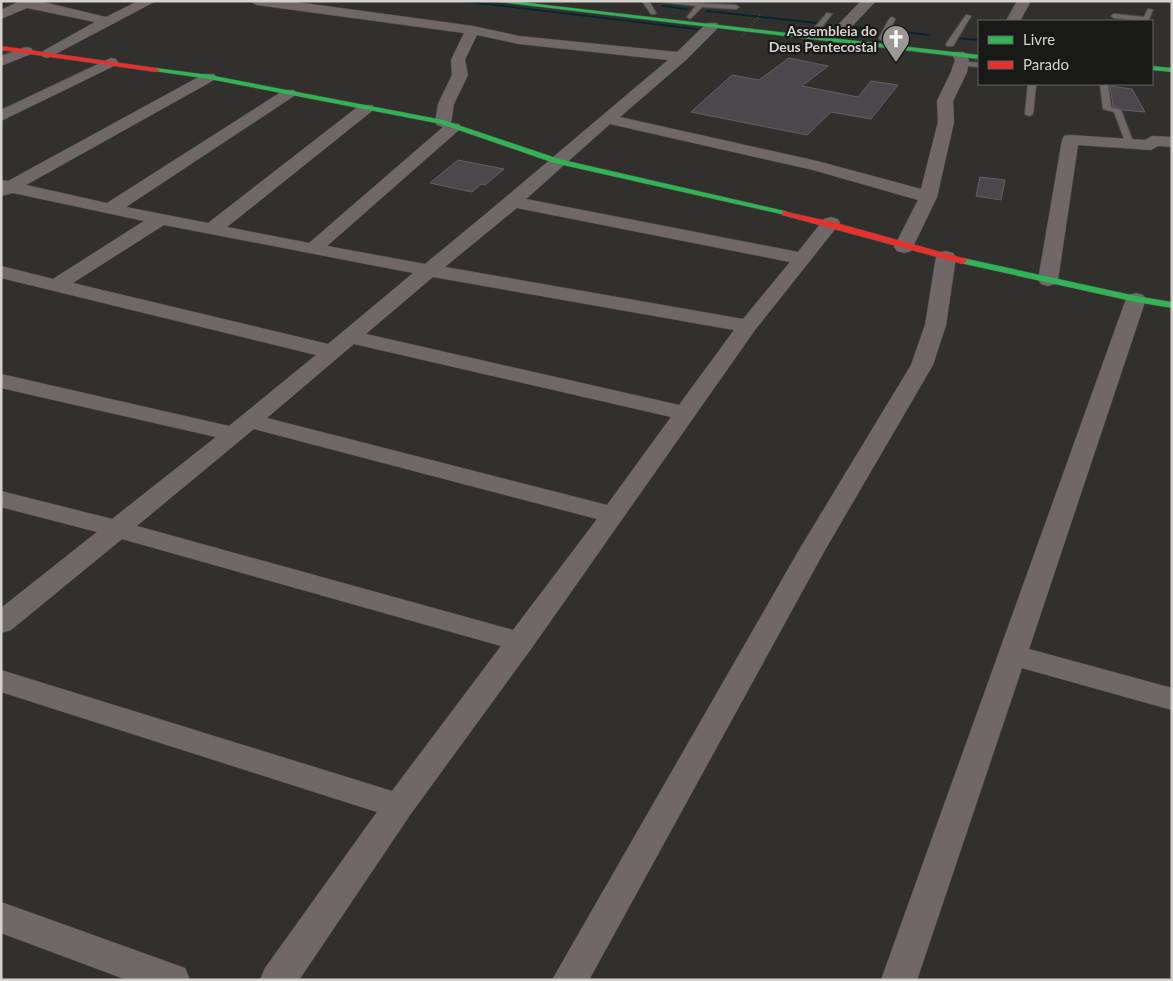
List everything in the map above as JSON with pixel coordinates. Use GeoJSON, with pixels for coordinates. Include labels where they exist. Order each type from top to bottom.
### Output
{"type":"FeatureCollection","features":[{"type":"Feature","properties":{"kind":"street"},"geometry":{"type":"LineString","coordinates":[[48,54],[149,1]]}},
{"type":"Feature","properties":{"kind":"street"},"geometry":{"type":"LineString","coordinates":[[257,1],[473,30],[519,40],[682,58]]}},
{"type":"Feature","properties":{"kind":"street"},"geometry":{"type":"LineString","coordinates":[[494,1],[978,57]]}},
{"type":"Feature","properties":{"kind":"street"},"geometry":{"type":"LineString","coordinates":[[554,1],[654,7],[690,17],[883,38],[957,54],[978,47]]}},
{"type":"Feature","properties":{"kind":"street"},"geometry":{"type":"LineString","coordinates":[[838,33],[869,1]]}},
{"type":"Feature","properties":{"kind":"street"},"geometry":{"type":"LineString","coordinates":[[1014,20],[1024,1]]}},
{"type":"Feature","properties":{"kind":"street"},"geometry":{"type":"LineString","coordinates":[[1,15],[30,2],[108,21]]}},
{"type":"Feature","properties":{"kind":"street"},"geometry":{"type":"LineString","coordinates":[[1,623],[242,427],[428,270],[514,202],[557,161],[682,58],[712,26]]}},
{"type":"Feature","properties":{"kind":"street"},"geometry":{"type":"LineString","coordinates":[[448,125],[446,104],[460,75],[458,60],[473,30]]}},
{"type":"Feature","properties":{"kind":"street"},"geometry":{"type":"LineString","coordinates":[[1,48],[208,77],[448,125],[557,161],[831,223],[904,247],[946,257],[1136,299],[1172,305]]}},
{"type":"Feature","properties":{"kind":"street"},"geometry":{"type":"LineString","coordinates":[[1,62],[26,51]]}},
{"type":"Feature","properties":{"kind":"street"},"geometry":{"type":"LineString","coordinates":[[904,247],[928,197],[946,122],[945,100],[957,76],[957,54]]}},
{"type":"Feature","properties":{"kind":"street"},"geometry":{"type":"LineString","coordinates":[[1,116],[110,62]]}},
{"type":"Feature","properties":{"kind":"street"},"geometry":{"type":"LineString","coordinates":[[1153,68],[1172,70]]}},
{"type":"Feature","properties":{"kind":"street"},"geometry":{"type":"LineString","coordinates":[[1153,76],[1172,78]]}},
{"type":"Feature","properties":{"kind":"street"},"geometry":{"type":"LineString","coordinates":[[4,188],[208,77]]}},
{"type":"Feature","properties":{"kind":"street"},"geometry":{"type":"LineString","coordinates":[[110,209],[289,93]]}},
{"type":"Feature","properties":{"kind":"street"},"geometry":{"type":"LineString","coordinates":[[212,229],[366,108]]}},
{"type":"Feature","properties":{"kind":"street"},"geometry":{"type":"LineString","coordinates":[[608,119],[817,166],[928,197]]}},
{"type":"Feature","properties":{"kind":"street"},"geometry":{"type":"LineString","coordinates":[[313,249],[448,125]]}},
{"type":"Feature","properties":{"kind":"street"},"geometry":{"type":"LineString","coordinates":[[1048,280],[1070,140],[1151,145],[1152,140],[1172,142]]}},
{"type":"Feature","properties":{"kind":"street"},"geometry":{"type":"LineString","coordinates":[[4,188],[313,249],[588,296],[748,326]]}},
{"type":"Feature","properties":{"kind":"street"},"geometry":{"type":"LineString","coordinates":[[514,202],[801,258]]}},
{"type":"Feature","properties":{"kind":"street"},"geometry":{"type":"LineString","coordinates":[[57,285],[161,219]]}},
{"type":"Feature","properties":{"kind":"street"},"geometry":{"type":"LineString","coordinates":[[278,980],[398,806],[521,642],[748,326],[831,223]]}},
{"type":"Feature","properties":{"kind":"street"},"geometry":{"type":"LineString","coordinates":[[570,980],[812,550],[922,365],[933,340],[938,320],[946,257]]}},
{"type":"Feature","properties":{"kind":"street"},"geometry":{"type":"LineString","coordinates":[[1,272],[332,352]]}},
{"type":"Feature","properties":{"kind":"street"},"geometry":{"type":"LineString","coordinates":[[899,980],[1136,299]]}},
{"type":"Feature","properties":{"kind":"street"},"geometry":{"type":"LineString","coordinates":[[350,337],[685,413]]}},
{"type":"Feature","properties":{"kind":"street"},"geometry":{"type":"LineString","coordinates":[[1,381],[242,427],[613,515]]}},
{"type":"Feature","properties":{"kind":"street"},"geometry":{"type":"LineString","coordinates":[[1,499],[118,529],[521,642]]}},
{"type":"Feature","properties":{"kind":"street"},"geometry":{"type":"LineString","coordinates":[[1011,654],[1172,698]]}},
{"type":"Feature","properties":{"kind":"street"},"geometry":{"type":"LineString","coordinates":[[1,680],[398,806]]}},
{"type":"Feature","properties":{"kind":"street"},"geometry":{"type":"LineString","coordinates":[[1,918],[172,980]]}},
{"type":"Feature","properties":{"kind":"lane"},"geometry":{"type":"LineString","coordinates":[[645,1],[654,7],[701,4],[736,7]]}},
{"type":"Feature","properties":{"kind":"lane"},"geometry":{"type":"LineString","coordinates":[[690,17],[701,4]]}},
{"type":"Feature","properties":{"kind":"lane"},"geometry":{"type":"LineString","coordinates":[[1115,8],[1112,19],[1146,19],[1150,10]]}},
{"type":"Feature","properties":{"kind":"lane"},"geometry":{"type":"LineString","coordinates":[[816,31],[829,14]]}},
{"type":"Feature","properties":{"kind":"lane"},"geometry":{"type":"LineString","coordinates":[[968,16],[957,54],[978,64]]}},
{"type":"Feature","properties":{"kind":"lane"},"geometry":{"type":"LineString","coordinates":[[883,38],[892,19]]}},
{"type":"Feature","properties":{"kind":"lane"},"geometry":{"type":"LineString","coordinates":[[1030,114],[1032,85]]}},
{"type":"Feature","properties":{"kind":"lane"},"geometry":{"type":"LineString","coordinates":[[1104,85],[1107,109],[1118,110],[1130,144]]}},
{"type":"Feature","properties":{"kind":"path"},"geometry":{"type":"LineString","coordinates":[[742,36],[762,14]]}},
{"type":"Feature","properties":{"kind":"building"},"geometry":{"type":"Polygon","coordinates":[[[789,58],[828,66],[802,86],[858,97],[871,81],[898,85],[871,119],[831,112],[807,135],[691,112],[732,75],[759,80],[789,58]]]}},
{"type":"Feature","properties":{"kind":"building"},"geometry":{"type":"Polygon","coordinates":[[[1110,86],[1132,89],[1145,112],[1123,110],[1113,106],[1110,86]]]}},
{"type":"Feature","properties":{"kind":"building"},"geometry":{"type":"Polygon","coordinates":[[[458,160],[504,169],[485,185],[481,184],[472,192],[430,183],[458,160]]]}},
{"type":"Feature","properties":{"kind":"building"},"geometry":{"type":"Polygon","coordinates":[[[980,177],[1005,180],[1001,200],[976,196],[980,177]]]}},
{"type":"Feature","properties":{"kind":"waterway"},"geometry":{"type":"LineString","coordinates":[[455,1],[696,29]]}},
{"type":"Feature","properties":{"kind":"waterway"},"geometry":{"type":"LineString","coordinates":[[663,6],[687,9]]}},
{"type":"Feature","properties":{"kind":"waterway"},"geometry":{"type":"LineString","coordinates":[[707,11],[816,23]]}},
{"type":"Feature","properties":{"kind":"waterway"},"geometry":{"type":"LineString","coordinates":[[852,27],[876,29]]}},
{"type":"Feature","properties":{"kind":"waterway"},"geometry":{"type":"LineString","coordinates":[[899,31],[928,35]]}},
{"type":"Feature","properties":{"kind":"waterway"},"geometry":{"type":"LineString","coordinates":[[955,38],[978,40]]}},
{"type":"Feature","properties":{"kind":"traffic: fast"},"geometry":{"type":"LineString","coordinates":[[494,1],[978,57]]}},
{"type":"Feature","properties":{"kind":"traffic: fast"},"geometry":{"type":"LineString","coordinates":[[1153,68],[1172,70]]}},
{"type":"Feature","properties":{"kind":"traffic: fast"},"geometry":{"type":"LineString","coordinates":[[156,70],[209,77],[443,122],[557,161],[785,213]]}},
{"type":"Feature","properties":{"kind":"traffic: fast"},"geometry":{"type":"LineString","coordinates":[[963,261],[1136,299],[1172,305]]}},
{"type":"Feature","properties":{"kind":"traffic: jam"},"geometry":{"type":"LineString","coordinates":[[1,48],[156,70]]}},
{"type":"Feature","properties":{"kind":"traffic: jam"},"geometry":{"type":"LineString","coordinates":[[785,213],[963,261]]}},
{"type":"Feature","properties":{"kind":"place","name":"Assembleia do Deus Pentecostal"},"geometry":{"type":"Point","coordinates":[896,63]}}]}
